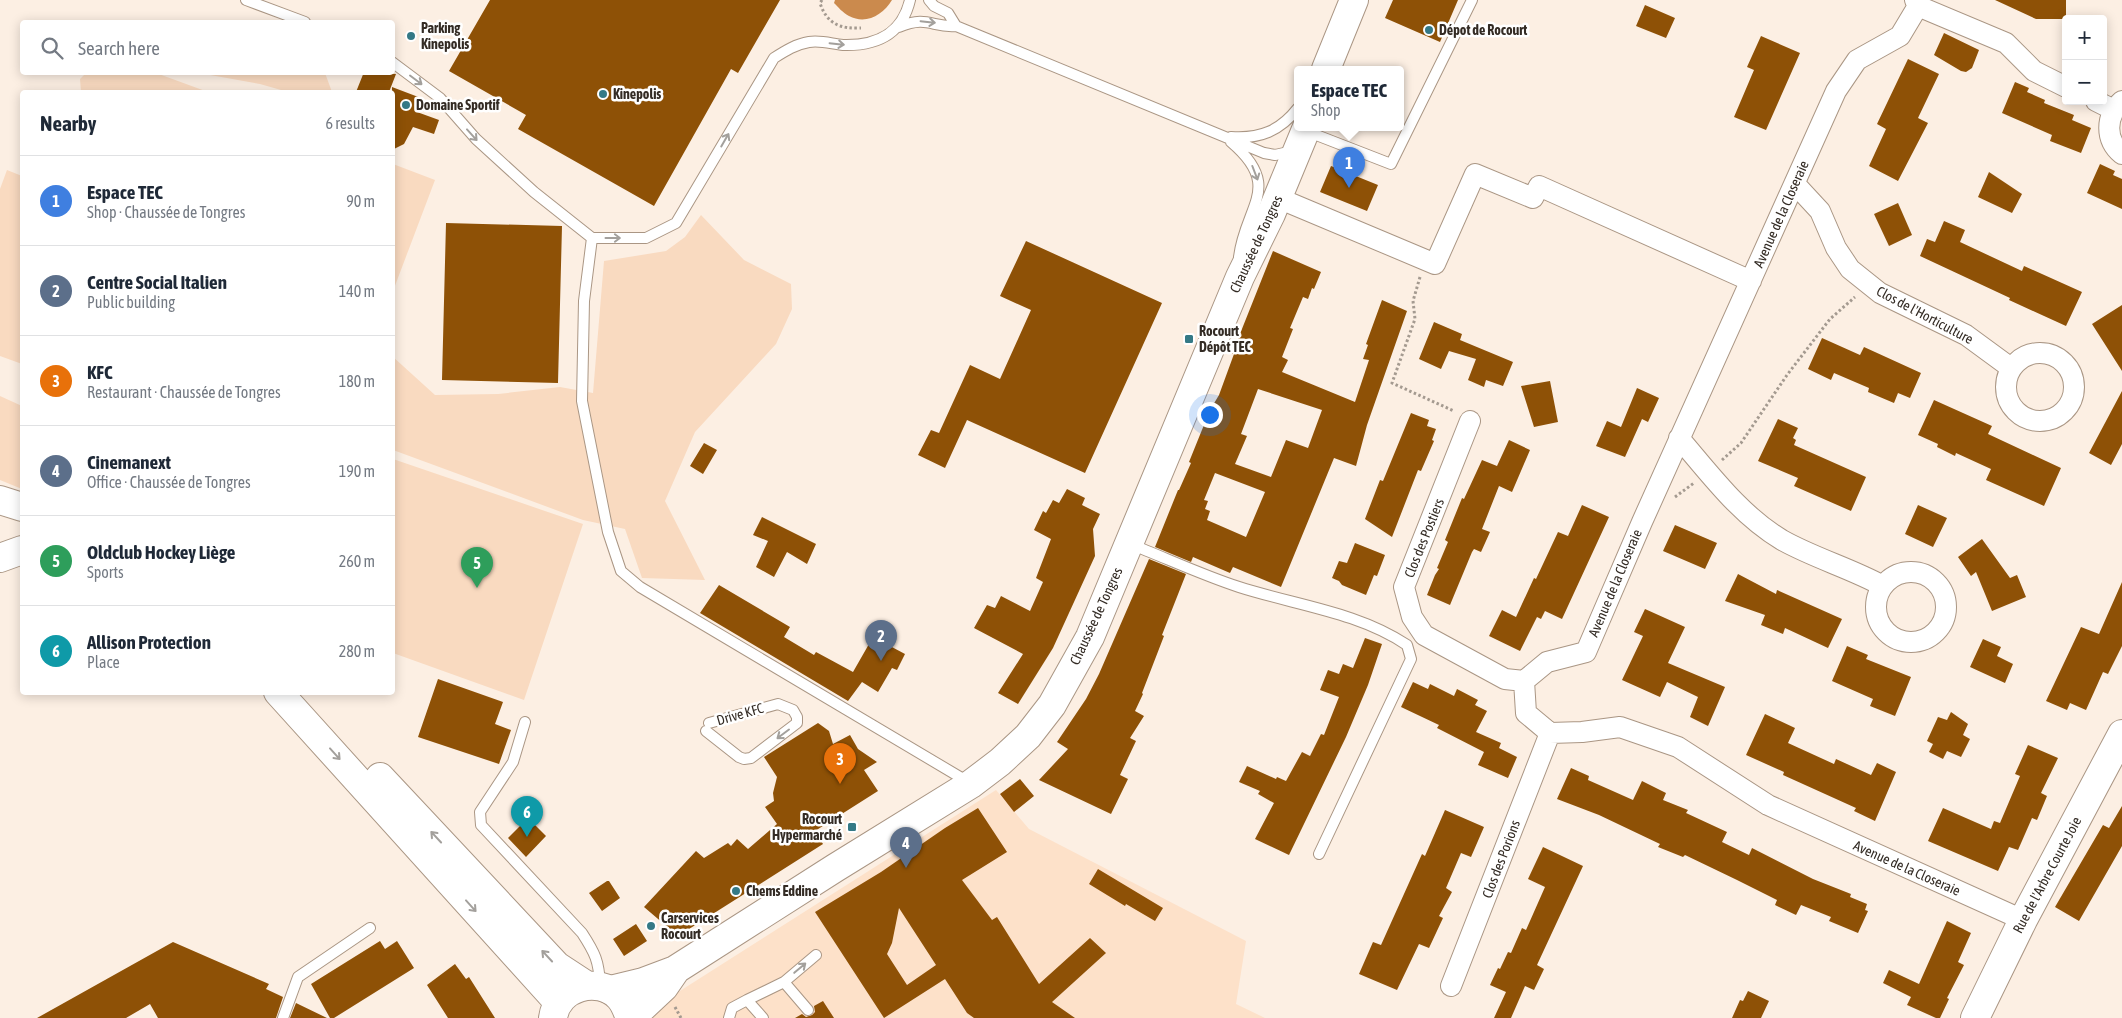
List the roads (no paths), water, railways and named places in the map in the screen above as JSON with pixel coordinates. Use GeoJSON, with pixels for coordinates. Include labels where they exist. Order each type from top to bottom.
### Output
{"type":"FeatureCollection","features":[{"type":"Feature","properties":{"kind":"main road"},"geometry":{"type":"LineString","coordinates":[[1327,66],[1354,0]]}},
{"type":"Feature","properties":{"kind":"main road","name":"Chaussée de Tongres"},"geometry":{"type":"LineString","coordinates":[[555,1010],[571,991],[643,982],[676,970],[971,784],[1000,762],[1028,736],[1052,705],[1090,637],[1240,277],[1278,198],[1301,131]]}},
{"type":"Feature","properties":{"kind":"main road"},"geometry":{"type":"LineString","coordinates":[[0,500],[20,506]]}},
{"type":"Feature","properties":{"kind":"main road"},"geometry":{"type":"LineString","coordinates":[[0,558],[20,551]]}},
{"type":"Feature","properties":{"kind":"main road"},"geometry":{"type":"LineString","coordinates":[[281,695],[555,1010]]}},
{"type":"Feature","properties":{"kind":"main road"},"geometry":{"type":"LineString","coordinates":[[304,695],[557,966],[619,997],[631,1018]]}},
{"type":"Feature","properties":{"kind":"main road","name":"Rue de l'Arbre Courte Joie"},"geometry":{"type":"LineString","coordinates":[[1975,1018],[2023,920],[2122,734]]}},
{"type":"Feature","properties":{"kind":"main road","name":"Chaussée de Tongres"},"geometry":{"type":"LineString","coordinates":[[631,1018],[664,987],[676,970]]}},
{"type":"Feature","properties":{"kind":"street"},"geometry":{"type":"LineString","coordinates":[[1916,3],[2006,43],[2034,71],[2062,85]]}},
{"type":"Feature","properties":{"kind":"street","name":"Avenue de la Closeraie"},"geometry":{"type":"LineString","coordinates":[[1524,681],[1546,662],[1586,652],[1679,438],[1836,91],[1857,60],[1900,36],[1916,3]]}},
{"type":"Feature","properties":{"kind":"street"},"geometry":{"type":"LineString","coordinates":[[2111,104],[2109,131],[2111,141],[2122,154]]}},
{"type":"Feature","properties":{"kind":"street"},"geometry":{"type":"LineString","coordinates":[[1278,198],[1435,264],[1475,174],[1533,198],[1538,186],[1751,281]]}},
{"type":"Feature","properties":{"kind":"street","name":"Clos de l'Horticulture"},"geometry":{"type":"LineString","coordinates":[[1795,184],[1820,211],[1836,248],[1850,269],[1880,293],[1966,335],[2011,368]]}},
{"type":"Feature","properties":{"kind":"street","name":"Clos des Postiers"},"geometry":{"type":"LineString","coordinates":[[1470,421],[1404,587],[1412,617],[1424,635],[1506,679],[1524,681]]}},
{"type":"Feature","properties":{"kind":"street"},"geometry":{"type":"LineString","coordinates":[[1679,438],[1734,501],[1767,530],[1810,554],[1857,572],[1883,586]]}},
{"type":"Feature","properties":{"kind":"street"},"geometry":{"type":"LineString","coordinates":[[1524,681],[1526,713],[1550,733]]}},
{"type":"Feature","properties":{"kind":"street","name":"Avenue de la Closeraie"},"geometry":{"type":"LineString","coordinates":[[1550,733],[1582,732],[1620,727],[1678,747],[1768,805],[2023,920]]}},
{"type":"Feature","properties":{"kind":"street","name":"Clos des Porions"},"geometry":{"type":"LineString","coordinates":[[1451,986],[1550,733]]}},
{"type":"Feature","properties":{"kind":"lane"},"geometry":{"type":"LineString","coordinates":[[246,0],[300,20]]}},
{"type":"Feature","properties":{"kind":"lane"},"geometry":{"type":"LineString","coordinates":[[899,27],[910,0]]}},
{"type":"Feature","properties":{"kind":"lane"},"geometry":{"type":"LineString","coordinates":[[929,0],[934,6],[948,13],[956,26]]}},
{"type":"Feature","properties":{"kind":"lane"},"geometry":{"type":"LineString","coordinates":[[1307,131],[1391,164],[1472,0]]}},
{"type":"Feature","properties":{"kind":"lane"},"geometry":{"type":"LineString","coordinates":[[395,64],[440,98],[476,139],[534,192],[592,238],[646,238],[676,223],[774,58],[797,45],[808,42],[846,45],[869,42],[886,36],[909,23],[926,21],[956,26],[1264,153],[1275,155],[1300,131]]}},
{"type":"Feature","properties":{"kind":"lane"},"geometry":{"type":"LineString","coordinates":[[1224,136],[1237,137],[1267,133],[1277,129],[1294,129]]}},
{"type":"Feature","properties":{"kind":"lane"},"geometry":{"type":"LineString","coordinates":[[1224,136],[1236,146],[1253,166],[1260,189],[1258,200],[1241,242],[1240,277]]}},
{"type":"Feature","properties":{"kind":"lane"},"geometry":{"type":"LineString","coordinates":[[592,238],[584,300],[582,401],[608,532],[621,571],[640,587],[971,784]]}},
{"type":"Feature","properties":{"kind":"lane"},"geometry":{"type":"LineString","coordinates":[[1129,543],[1239,587],[1326,610],[1392,635],[1407,645],[1411,659],[1319,854]]}},
{"type":"Feature","properties":{"kind":"lane","name":"Drive KFC"},"geometry":{"type":"LineString","coordinates":[[778,704],[793,710],[797,717],[797,723],[751,758],[744,759],[739,757],[708,727],[778,704]]}},
{"type":"Feature","properties":{"kind":"lane"},"geometry":{"type":"LineString","coordinates":[[525,722],[513,762],[480,812],[480,825],[582,933],[598,961],[599,987]]}},
{"type":"Feature","properties":{"kind":"lane"},"geometry":{"type":"LineString","coordinates":[[283,1018],[298,977],[370,928]]}},
{"type":"Feature","properties":{"kind":"lane"},"geometry":{"type":"LineString","coordinates":[[729,1018],[732,1008],[784,982],[816,955]]}},
{"type":"Feature","properties":{"kind":"lane"},"geometry":{"type":"LineString","coordinates":[[784,982],[808,1010]]}},
{"type":"Feature","properties":{"kind":"lane"},"geometry":{"type":"LineString","coordinates":[[747,1000],[763,1018]]}},
{"type":"Feature","properties":{"kind":"place","name":"Dépot de Rocourt"},"geometry":{"type":"Point","coordinates":[1429,30]}},
{"type":"Feature","properties":{"kind":"place","name":"Parking Kinepolis"},"geometry":{"type":"Point","coordinates":[411,36]}},
{"type":"Feature","properties":{"kind":"place","name":"Kinepolis"},"geometry":{"type":"Point","coordinates":[603,94]}},
{"type":"Feature","properties":{"kind":"place","name":"Domaine Sportif"},"geometry":{"type":"Point","coordinates":[406,105]}},
{"type":"Feature","properties":{"kind":"place","name":"Espace TEC"},"geometry":{"type":"Point","coordinates":[1349,188]}},
{"type":"Feature","properties":{"kind":"place","name":"Rocourt Dépôt TEC"},"geometry":{"type":"Point","coordinates":[1189,339]}},
{"type":"Feature","properties":{"kind":"place","name":"Oldclub Hockey Liège"},"geometry":{"type":"Point","coordinates":[477,588]}},
{"type":"Feature","properties":{"kind":"place","name":"Centre Social Italien"},"geometry":{"type":"Point","coordinates":[881,661]}},
{"type":"Feature","properties":{"kind":"place","name":"KFC"},"geometry":{"type":"Point","coordinates":[840,784]}},
{"type":"Feature","properties":{"kind":"place","name":"Rocourt Hypermarché"},"geometry":{"type":"Point","coordinates":[852,827]}},
{"type":"Feature","properties":{"kind":"place","name":"Allison Protection"},"geometry":{"type":"Point","coordinates":[527,837]}},
{"type":"Feature","properties":{"kind":"place","name":"Cinemanext"},"geometry":{"type":"Point","coordinates":[906,868]}},
{"type":"Feature","properties":{"kind":"place","name":"Chems Eddine"},"geometry":{"type":"Point","coordinates":[736,891]}},
{"type":"Feature","properties":{"kind":"place","name":"Carservices Rocourt"},"geometry":{"type":"Point","coordinates":[651,926]}}]}
